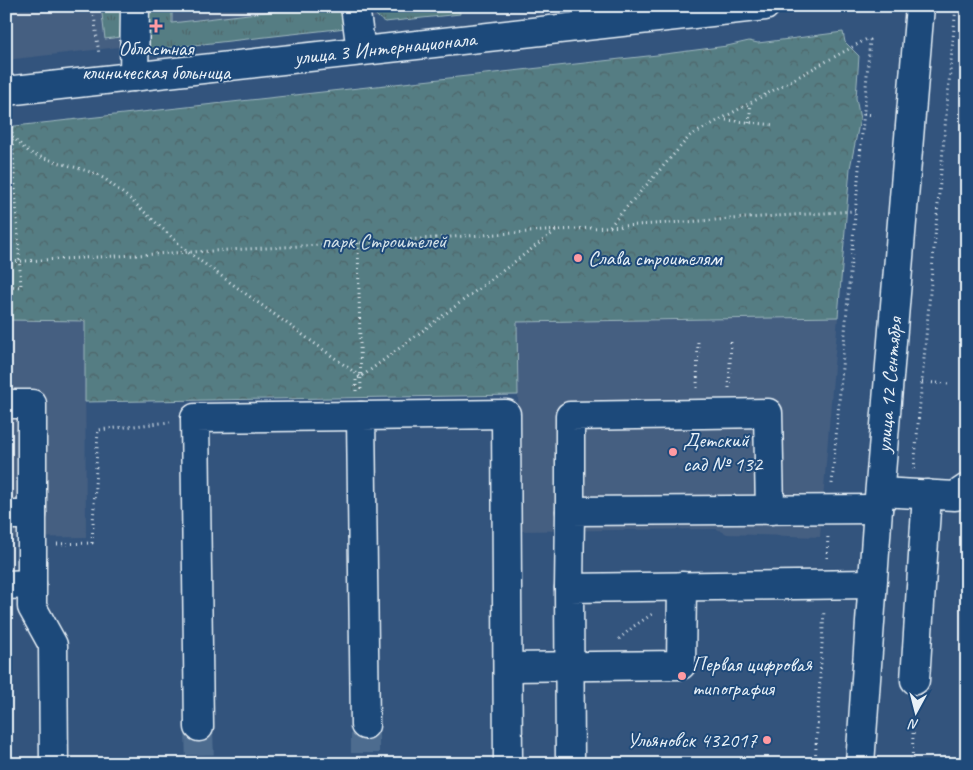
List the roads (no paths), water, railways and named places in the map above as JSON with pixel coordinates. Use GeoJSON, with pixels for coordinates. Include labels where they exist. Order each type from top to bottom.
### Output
{"type":"FeatureCollection","features":[{"type":"Feature","properties":{"kind":"street"},"geometry":{"type":"LineString","coordinates":[[134,77],[136,6]]}},
{"type":"Feature","properties":{"kind":"street"},"geometry":{"type":"LineString","coordinates":[[355,6],[361,51]]}},
{"type":"Feature","properties":{"kind":"street","name":"улица 3 Интернационала"},"geometry":{"type":"LineString","coordinates":[[9,102],[134,77],[361,51],[625,14],[765,6]]}},
{"type":"Feature","properties":{"kind":"street","name":"улица 12 Сентября"},"geometry":{"type":"LineString","coordinates":[[860,764],[872,584],[920,6]]}},
{"type":"Feature","properties":{"kind":"street"},"geometry":{"type":"LineString","coordinates":[[6,404],[32,404],[19,515],[32,545],[19,584],[53,645],[54,764]]}},
{"type":"Feature","properties":{"kind":"street"},"geometry":{"type":"LineString","coordinates":[[570,764],[570,416],[768,413],[770,510]]}},
{"type":"Feature","properties":{"kind":"street"},"geometry":{"type":"LineString","coordinates":[[199,727],[195,418],[506,414],[508,764]]}},
{"type":"Feature","properties":{"kind":"street"},"geometry":{"type":"LineString","coordinates":[[361,416],[365,725]]}},
{"type":"Feature","properties":{"kind":"street"},"geometry":{"type":"LineString","coordinates":[[570,512],[830,510],[919,494],[955,496],[967,488]]}},
{"type":"Feature","properties":{"kind":"street"},"geometry":{"type":"LineString","coordinates":[[915,680],[919,494]]}},
{"type":"Feature","properties":{"kind":"street"},"geometry":{"type":"LineString","coordinates":[[570,588],[872,584]]}},
{"type":"Feature","properties":{"kind":"street"},"geometry":{"type":"LineString","coordinates":[[508,667],[681,665],[682,586]]}},
{"type":"Feature","properties":{"kind":"tunnel"},"geometry":{"type":"LineString","coordinates":[[365,725],[365,764]]}},
{"type":"Feature","properties":{"kind":"tunnel"},"geometry":{"type":"LineString","coordinates":[[199,727],[200,764]]}},
{"type":"Feature","properties":{"kind":"place","name":"Областная клиническая больница"},"geometry":{"type":"Point","coordinates":[156,26]}},
{"type":"Feature","properties":{"kind":"place","name":"Слава строителям"},"geometry":{"type":"Point","coordinates":[578,258]}},
{"type":"Feature","properties":{"kind":"place","name":"Детский сад № 132"},"geometry":{"type":"Point","coordinates":[673,452]}},
{"type":"Feature","properties":{"kind":"place","name":"Первая цифровая типография"},"geometry":{"type":"Point","coordinates":[682,676]}},
{"type":"Feature","properties":{"kind":"place","name":"Ульяновск 432017"},"geometry":{"type":"Point","coordinates":[767,740]}},
{"type":"Feature","properties":{"kind":"park label","name":"парк Строителей"},"geometry":{"type":"Point","coordinates":[384,241]}}]}
